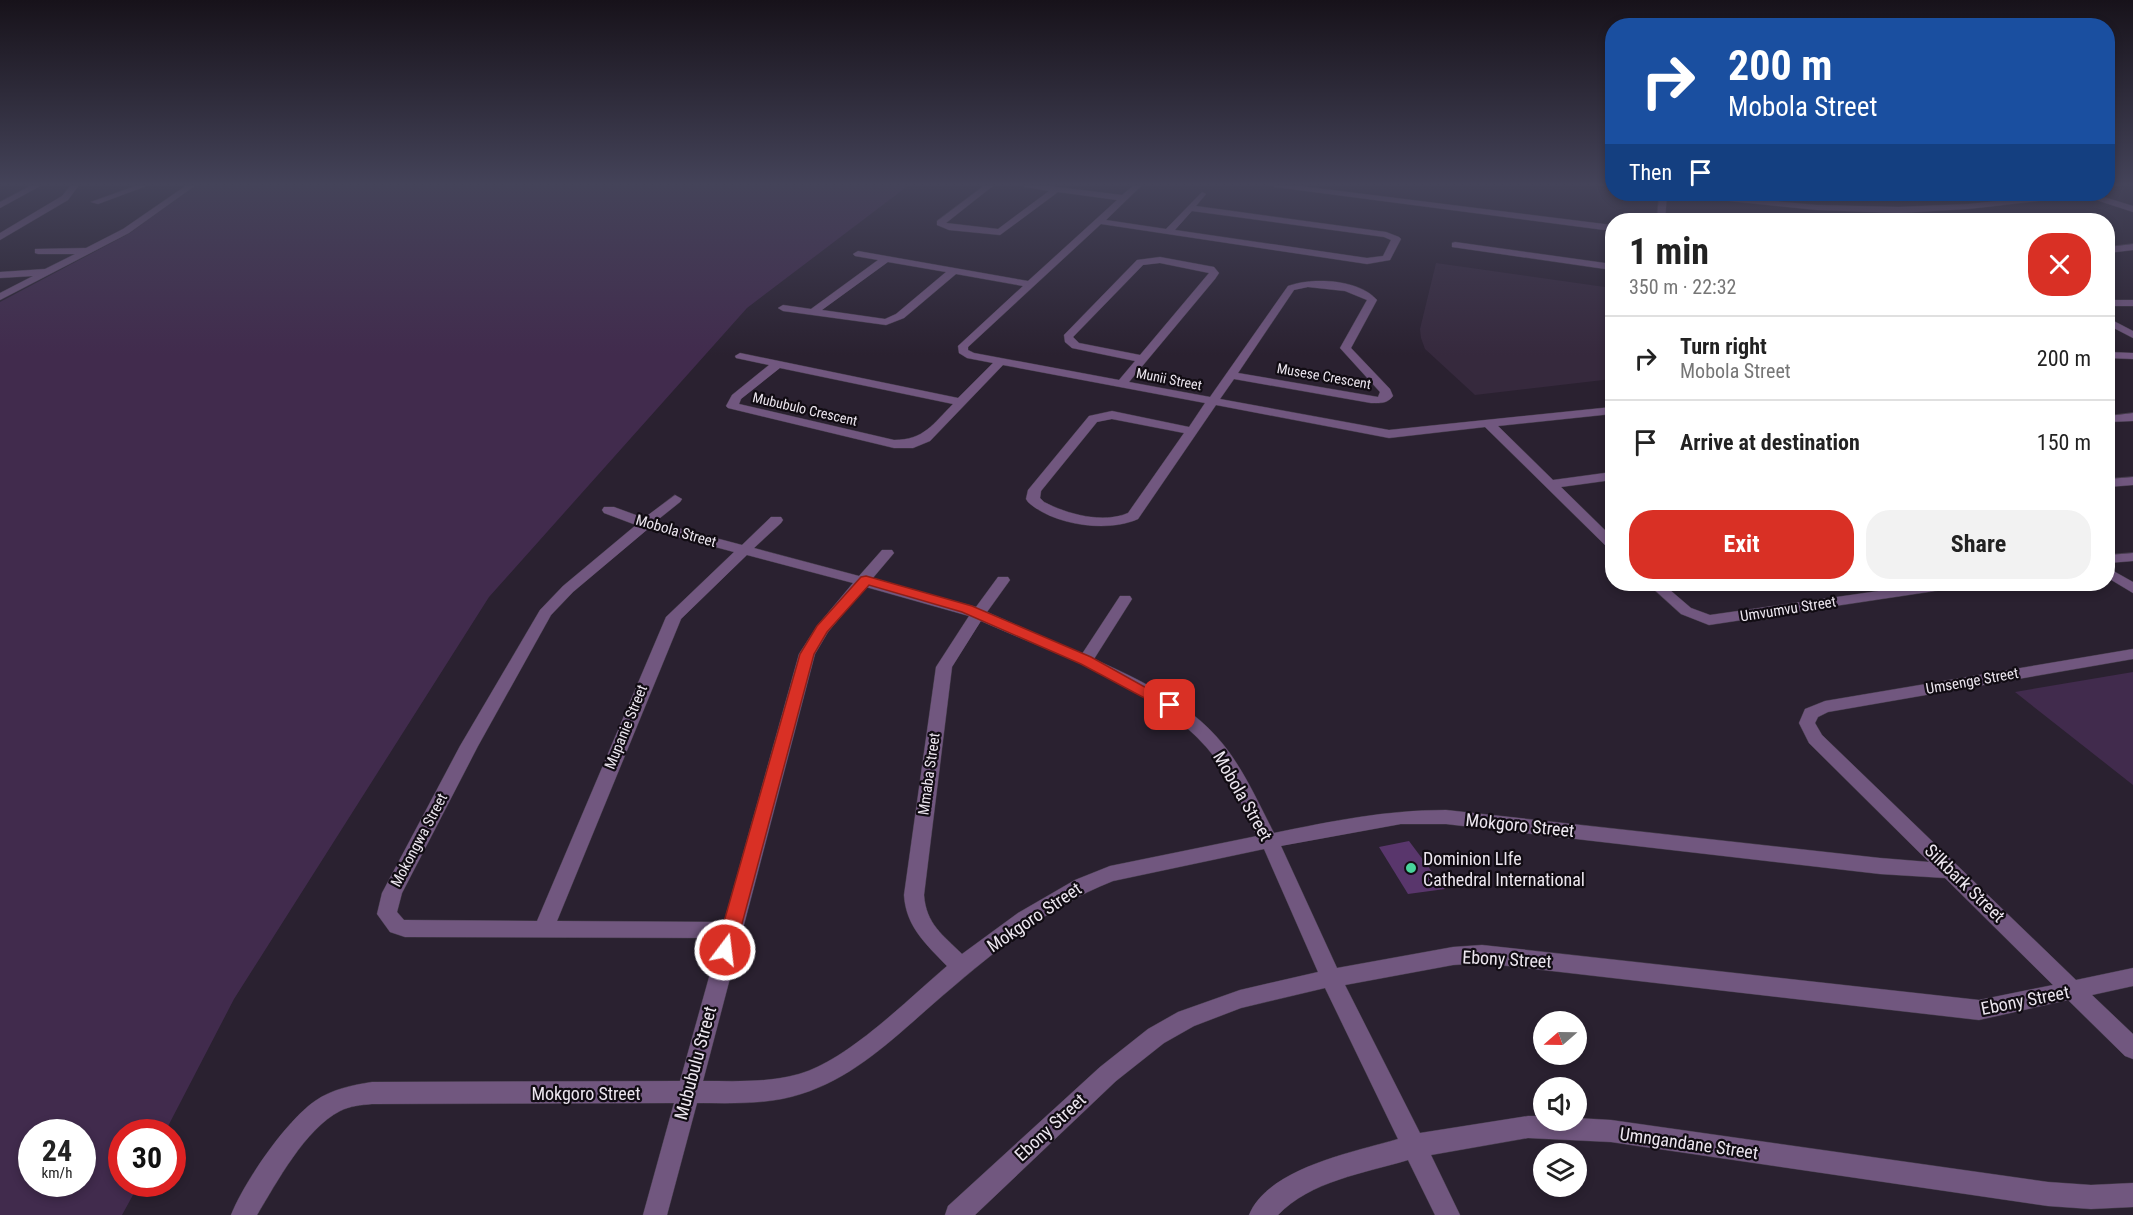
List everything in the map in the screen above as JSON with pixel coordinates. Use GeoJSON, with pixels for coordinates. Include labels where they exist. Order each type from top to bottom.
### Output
{"type":"FeatureCollection","features":[{"type":"Feature","properties":{"kind":"street"},"geometry":{"type":"LineString","coordinates":[[0,297],[106,242]]}},
{"type":"Feature","properties":{"kind":"street","name":"Munii Street"},"geometry":{"type":"LineString","coordinates":[[1075,242],[963,346],[962,350],[967,355],[1212,403],[1389,434],[1605,411]]}},
{"type":"Feature","properties":{"kind":"street"},"geometry":{"type":"LineString","coordinates":[[1240,242],[1367,261],[1387,258],[1395,242]]}},
{"type":"Feature","properties":{"kind":"street"},"geometry":{"type":"LineString","coordinates":[[1455,245],[1605,266]]}},
{"type":"Feature","properties":{"kind":"street"},"geometry":{"type":"LineString","coordinates":[[2115,249],[2133,247]]}},
{"type":"Feature","properties":{"kind":"street"},"geometry":{"type":"LineString","coordinates":[[74,259],[37,255],[89,251]]}},
{"type":"Feature","properties":{"kind":"street"},"geometry":{"type":"LineString","coordinates":[[858,255],[883,262],[1029,284]]}},
{"type":"Feature","properties":{"kind":"street"},"geometry":{"type":"LineString","coordinates":[[1121,385],[1214,273],[1204,266],[1160,260],[1143,261],[1068,337],[1070,342],[1076,346],[1142,359]]}},
{"type":"Feature","properties":{"kind":"street"},"geometry":{"type":"LineString","coordinates":[[813,312],[883,262]]}},
{"type":"Feature","properties":{"kind":"street"},"geometry":{"type":"LineString","coordinates":[[783,308],[872,321],[892,320],[954,271]]}},
{"type":"Feature","properties":{"kind":"street"},"geometry":{"type":"LineString","coordinates":[[0,275],[47,272]]}},
{"type":"Feature","properties":{"kind":"street","name":"Musese Crescent"},"geometry":{"type":"LineString","coordinates":[[1192,431],[1112,415],[1093,419],[1035,490],[1033,499],[1037,505],[1050,510],[1106,523],[1130,519],[1212,403],[1230,375],[1296,285],[1312,284],[1360,291],[1371,297],[1372,300],[1345,348],[1386,391],[1387,396],[1384,399],[1371,400],[1230,375]]}},
{"type":"Feature","properties":{"kind":"street"},"geometry":{"type":"LineString","coordinates":[[2115,303],[2133,303]]}},
{"type":"Feature","properties":{"kind":"street"},"geometry":{"type":"LineString","coordinates":[[2115,325],[2133,335]]}},
{"type":"Feature","properties":{"kind":"street"},"geometry":{"type":"LineString","coordinates":[[2115,355],[2133,356]]}},
{"type":"Feature","properties":{"kind":"street"},"geometry":{"type":"LineString","coordinates":[[740,356],[961,402]]}},
{"type":"Feature","properties":{"kind":"street","name":"Mububulo Crescent"},"geometry":{"type":"LineString","coordinates":[[777,365],[736,397],[732,406],[743,411],[823,429],[906,445],[926,438],[1001,361]]}},
{"type":"Feature","properties":{"kind":"street"},"geometry":{"type":"LineString","coordinates":[[2115,418],[2133,417]]}},
{"type":"Feature","properties":{"kind":"street"},"geometry":{"type":"LineString","coordinates":[[1489,424],[1605,537]]}},
{"type":"Feature","properties":{"kind":"street"},"geometry":{"type":"LineString","coordinates":[[1550,484],[1605,477]]}},
{"type":"Feature","properties":{"kind":"street"},"geometry":{"type":"LineString","coordinates":[[2115,482],[2133,481]]}},
{"type":"Feature","properties":{"kind":"street","name":"Mokongwa Street"},"geometry":{"type":"LineString","coordinates":[[675,500],[568,589],[545,613],[469,746],[387,904],[387,914],[390,921],[405,929],[731,930]]}},
{"type":"Feature","properties":{"kind":"street","name":"Mobola Street"},"geometry":{"type":"LineString","coordinates":[[609,510],[646,524],[930,597],[979,614],[1086,660],[1170,705],[1208,738],[1223,756],[1270,842],[1331,978],[1448,1215]]}},
{"type":"Feature","properties":{"kind":"street"},"geometry":{"type":"LineString","coordinates":[[744,549],[776,520]]}},
{"type":"Feature","properties":{"kind":"street","name":"Mupanie Street"},"geometry":{"type":"LineString","coordinates":[[544,929],[668,627],[683,606],[744,549]]}},
{"type":"Feature","properties":{"kind":"street","name":"Mububulu Street"},"geometry":{"type":"LineString","coordinates":[[655,1215],[807,654],[822,629],[887,553]]}},
{"type":"Feature","properties":{"kind":"street"},"geometry":{"type":"LineString","coordinates":[[2115,558],[2133,557]]}},
{"type":"Feature","properties":{"kind":"street"},"geometry":{"type":"LineString","coordinates":[[2115,577],[2133,589]]}},
{"type":"Feature","properties":{"kind":"street","name":"Mmaba Street"},"geometry":{"type":"LineString","coordinates":[[962,968],[922,926],[915,910],[914,895],[944,667],[958,642],[1003,580]]}},
{"type":"Feature","properties":{"kind":"street","name":"Umvumvu Street"},"geometry":{"type":"LineString","coordinates":[[1663,591],[1692,615],[1709,620],[1910,591]]}},
{"type":"Feature","properties":{"kind":"street"},"geometry":{"type":"LineString","coordinates":[[1086,660],[1125,599]]}},
{"type":"Feature","properties":{"kind":"street","name":"Umsenge Street"},"geometry":{"type":"LineString","coordinates":[[1811,713],[1839,705],[2133,654]]}},
{"type":"Feature","properties":{"kind":"street","name":"Silkbark Street"},"geometry":{"type":"LineString","coordinates":[[1811,713],[1807,723],[1815,739],[1953,871],[2133,1049]]}},
{"type":"Feature","properties":{"kind":"street","name":"Mokgoro Street"},"geometry":{"type":"LineString","coordinates":[[243,1215],[307,1123],[322,1109],[352,1095],[372,1093],[687,1093],[780,1089],[819,1076],[855,1056],[962,968],[1036,912],[1082,883],[1110,874],[1374,820],[1429,816],[1880,866],[1953,871]]}},
{"type":"Feature","properties":{"kind":"street","name":"Ebony Street"},"geometry":{"type":"LineString","coordinates":[[957,1215],[1108,1074],[1156,1036],[1215,1007],[1331,978],[1453,956],[1482,954],[1951,1009],[1979,1010],[2133,977]]}},
{"type":"Feature","properties":{"kind":"street","name":"Umngandane Street"},"geometry":{"type":"LineString","coordinates":[[1261,1215],[1280,1196],[1299,1184],[1415,1146],[1489,1131],[1528,1127],[1611,1131],[2048,1194],[2091,1197],[2133,1195]]}},
{"type":"Feature","properties":{"kind":"shaded area"},"geometry":{"type":"Polygon","coordinates":[[[114,242],[834,242],[747,308],[489,597],[234,999],[172,1119],[108,1119],[108,1197],[132,1197],[122,1215],[0,1215],[0,302],[114,242]]]}},
{"type":"Feature","properties":{"kind":"shaded area"},"geometry":{"type":"Polygon","coordinates":[[[1436,263],[1605,287],[1605,380],[1475,395],[1425,349],[1420,329],[1436,263]]]}},
{"type":"Feature","properties":{"kind":"shaded area"},"geometry":{"type":"Polygon","coordinates":[[[2133,672],[2133,785],[2015,692],[2133,672]]]}},
{"type":"Feature","properties":{"kind":"building","name":"Dominion LIfe Cathedral International"},"geometry":{"type":"Polygon","coordinates":[[[1409,841],[1445,889],[1408,894],[1379,847],[1409,841]]]}},
{"type":"Feature","properties":{"kind":"place","name":"Dominion LIfe Cathedral International"},"geometry":{"type":"Point","coordinates":[1411,868]}},
{"type":"Feature","properties":{"kind":"route"},"geometry":{"type":"LineString","coordinates":[[725,950],[807,654],[822,629],[866,580],[967,609],[1086,660],[1170,705]]}}]}
